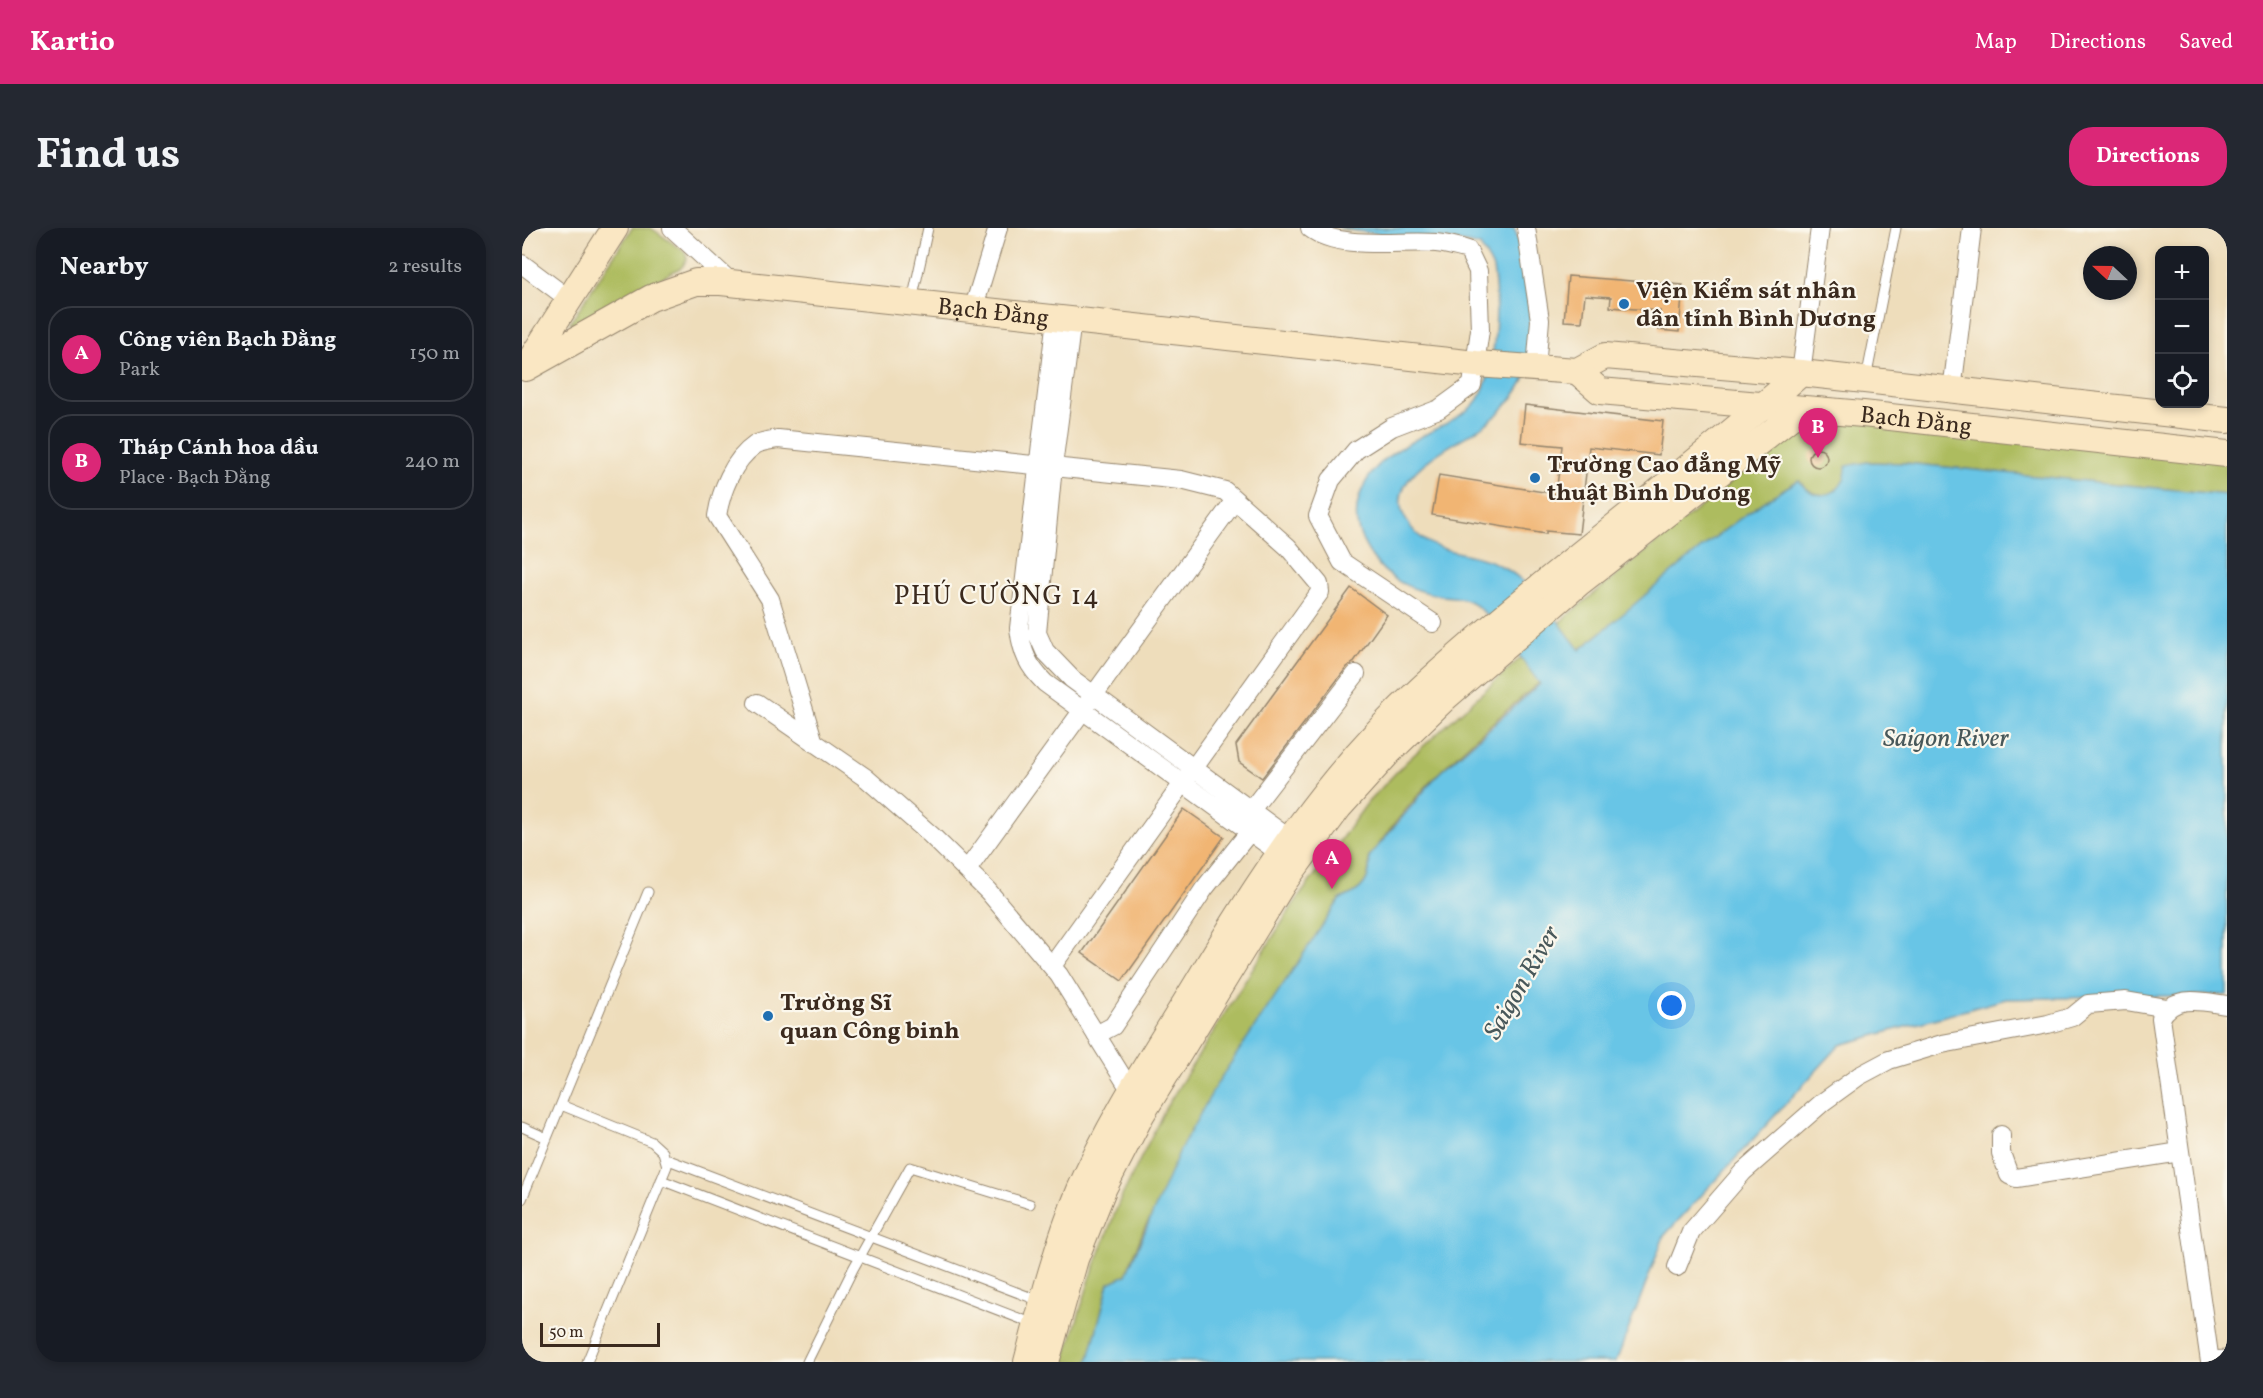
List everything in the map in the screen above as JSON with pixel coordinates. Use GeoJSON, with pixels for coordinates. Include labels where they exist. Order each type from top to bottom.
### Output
{"type":"FeatureCollection","features":[{"type":"Feature","properties":{"kind":"street"},"geometry":{"type":"LineString","coordinates":[[524,369],[615,228]]}},
{"type":"Feature","properties":{"kind":"street"},"geometry":{"type":"LineString","coordinates":[[672,228],[733,284]]}},
{"type":"Feature","properties":{"kind":"street"},"geometry":{"type":"LineString","coordinates":[[973,310],[998,228]]}},
{"type":"Feature","properties":{"kind":"street"},"geometry":{"type":"LineString","coordinates":[[1310,228],[1318,234],[1373,244],[1437,243],[1468,250],[1478,271],[1480,330],[1478,364],[1472,385],[1439,409],[1392,427],[1356,450],[1331,480],[1318,516],[1342,562],[1433,623]]}},
{"type":"Feature","properties":{"kind":"street"},"geometry":{"type":"LineString","coordinates":[[1526,228],[1540,320],[1536,369],[1577,371]]}},
{"type":"Feature","properties":{"kind":"street"},"geometry":{"type":"LineString","coordinates":[[1028,1362],[1080,1190],[1131,1091],[1235,920],[1294,852],[1388,753],[1446,697],[1580,582],[1801,409],[1801,373],[1820,228]]}},
{"type":"Feature","properties":{"kind":"street"},"geometry":{"type":"LineString","coordinates":[[1952,391],[1972,228]]}},
{"type":"Feature","properties":{"kind":"street"},"geometry":{"type":"LineString","coordinates":[[522,264],[570,300]]}},
{"type":"Feature","properties":{"kind":"street","name":"Bạch Đằng"},"geometry":{"type":"LineString","coordinates":[[524,369],[651,298],[696,282],[733,284],[1536,369]]}},
{"type":"Feature","properties":{"kind":"street"},"geometry":{"type":"LineString","coordinates":[[1064,319],[1046,465],[1019,628],[1022,652],[1032,670],[1086,701],[1189,776],[1249,831],[1294,852]]}},
{"type":"Feature","properties":{"kind":"street","name":"Bạch Đằng"},"geometry":{"type":"LineString","coordinates":[[2227,420],[1801,373],[1605,356],[1577,371],[1600,391],[1863,414],[2227,454]]}},
{"type":"Feature","properties":{"kind":"street"},"geometry":{"type":"LineString","coordinates":[[1046,1362],[1044,1315],[1075,1258],[1104,1187],[1141,1115],[1348,763],[1424,686],[1801,373]]}},
{"type":"Feature","properties":{"kind":"street"},"geometry":{"type":"LineString","coordinates":[[1863,414],[1866,381]]}},
{"type":"Feature","properties":{"kind":"street"},"geometry":{"type":"LineString","coordinates":[[1696,399],[1709,410],[1714,420],[1709,448]]}},
{"type":"Feature","properties":{"kind":"street"},"geometry":{"type":"LineString","coordinates":[[2056,435],[2060,403]]}},
{"type":"Feature","properties":{"kind":"street"},"geometry":{"type":"LineString","coordinates":[[814,743],[770,599],[717,516],[720,498],[739,459],[756,444],[778,439],[1181,480],[1225,491],[1288,548],[1319,584],[1320,592],[1052,966]]}},
{"type":"Feature","properties":{"kind":"street"},"geometry":{"type":"LineString","coordinates":[[967,870],[1086,701],[1235,500]]}},
{"type":"Feature","properties":{"kind":"street"},"geometry":{"type":"LineString","coordinates":[[1251,810],[1356,674]]}},
{"type":"Feature","properties":{"kind":"street"},"geometry":{"type":"LineString","coordinates":[[758,703],[866,778],[932,835],[967,870],[1052,966],[1131,1091]]}},
{"type":"Feature","properties":{"kind":"street"},"geometry":{"type":"LineString","coordinates":[[1189,776],[1251,810],[1294,852]]}},
{"type":"Feature","properties":{"kind":"street"},"geometry":{"type":"LineString","coordinates":[[1096,1035],[1113,1026],[1204,889],[1256,821],[1251,810]]}},
{"type":"Feature","properties":{"kind":"street"},"geometry":{"type":"LineString","coordinates":[[1677,1267],[1690,1233],[1743,1172],[1823,1102],[1859,1076],[1889,1060],[1942,1044],[2039,1027],[2072,1017],[2088,1004],[2126,1000],[2167,1008]]}},
{"type":"Feature","properties":{"kind":"street"},"geometry":{"type":"LineString","coordinates":[[2216,1358],[2180,1152],[2162,1018],[2167,1008],[2176,1002],[2227,1005]]}},
{"type":"Feature","properties":{"kind":"street"},"geometry":{"type":"LineString","coordinates":[[2001,1135],[2001,1153],[2009,1175],[2016,1178],[2180,1152]]}},
{"type":"Feature","properties":{"kind":"lane"},"geometry":{"type":"LineString","coordinates":[[912,303],[928,228]]}},
{"type":"Feature","properties":{"kind":"lane"},"geometry":{"type":"LineString","coordinates":[[1866,381],[1896,228]]}},
{"type":"Feature","properties":{"kind":"lane"},"geometry":{"type":"LineString","coordinates":[[522,1199],[648,892]]}},
{"type":"Feature","properties":{"kind":"lane"},"geometry":{"type":"LineString","coordinates":[[561,1105],[652,1142],[666,1159],[871,1237],[1044,1315]]}},
{"type":"Feature","properties":{"kind":"lane"},"geometry":{"type":"LineString","coordinates":[[522,1127],[547,1138]]}},
{"type":"Feature","properties":{"kind":"lane"},"geometry":{"type":"LineString","coordinates":[[587,1362],[667,1166],[666,1159]]}},
{"type":"Feature","properties":{"kind":"lane"},"geometry":{"type":"LineString","coordinates":[[807,1362],[860,1257],[910,1167],[1030,1204]]}},
{"type":"Feature","properties":{"kind":"lane"},"geometry":{"type":"LineString","coordinates":[[661,1180],[860,1257],[1044,1315]]}},
{"type":"Feature","properties":{"kind":"green space"},"geometry":{"type":"Polygon","coordinates":[[[632,228],[651,228],[685,252],[687,259],[682,267],[575,325],[570,323],[632,228]]]}},
{"type":"Feature","properties":{"kind":"green space"},"geometry":{"type":"Polygon","coordinates":[[[1866,419],[2227,459],[2227,495],[1905,463],[1867,462],[1847,474],[1843,483],[1832,493],[1825,495],[1811,492],[1799,480],[1755,508],[1510,708],[1462,751],[1411,803],[1369,857],[1367,879],[1364,884],[1354,893],[1340,899],[1269,1007],[1144,1229],[1126,1275],[1109,1283],[1088,1362],[1064,1362],[1090,1279],[1119,1202],[1166,1107],[1293,905],[1368,802],[1406,762],[1569,614],[1780,442],[1818,427],[1866,419]]]}},
{"type":"Feature","properties":{"kind":"water","name":"Saigon River"},"geometry":{"type":"Polygon","coordinates":[[[1338,228],[1514,228],[1520,243],[1528,285],[1531,331],[1530,353],[1520,387],[1490,421],[1427,461],[1413,474],[1404,487],[1401,502],[1405,518],[1424,540],[1448,550],[1487,560],[1523,581],[1544,603],[1580,650],[1686,560],[1741,518],[1799,480],[1813,493],[1829,494],[1841,484],[1846,466],[1867,462],[1905,463],[2227,495],[2227,995],[2006,999],[1840,1045],[1664,1236],[1616,1362],[1088,1362],[1109,1283],[1126,1275],[1180,1150],[1218,1082],[1340,899],[1354,893],[1364,884],[1369,872],[1369,857],[1439,773],[1540,684],[1506,638],[1477,606],[1463,599],[1431,594],[1410,587],[1384,571],[1366,547],[1360,533],[1356,513],[1359,498],[1367,480],[1378,466],[1406,445],[1469,409],[1479,398],[1491,364],[1494,343],[1496,302],[1492,266],[1480,246],[1338,228]]]}},
{"type":"Feature","properties":{"kind":"building","name":"Viện Kiểm sát nhân dân tỉnh Bình Dương"},"geometry":{"type":"Polygon","coordinates":[[[1568,276],[1683,285],[1679,332],[1659,330],[1660,311],[1610,307],[1611,297],[1585,295],[1582,322],[1564,321],[1568,276]]]}},
{"type":"Feature","properties":{"kind":"building"},"geometry":{"type":"Polygon","coordinates":[[[1525,405],[1663,421],[1659,455],[1589,447],[1579,534],[1546,531],[1546,534],[1432,515],[1439,475],[1556,494],[1562,446],[1521,442],[1525,405]]]}},
{"type":"Feature","properties":{"kind":"building"},"geometry":{"type":"Polygon","coordinates":[[[1814,449],[1822,449],[1827,454],[1825,465],[1814,467],[1809,462],[1809,454],[1814,449]]]}},
{"type":"Feature","properties":{"kind":"building"},"geometry":{"type":"Polygon","coordinates":[[[1351,588],[1387,615],[1353,663],[1347,667],[1262,778],[1239,762],[1236,745],[1351,588]]]}},
{"type":"Feature","properties":{"kind":"building"},"geometry":{"type":"Polygon","coordinates":[[[1184,809],[1224,837],[1122,981],[1082,953],[1184,809]]]}},
{"type":"Feature","properties":{"kind":"place","name":"Viện Kiểm sát nhân dân tỉnh Bình Dương"},"geometry":{"type":"Point","coordinates":[1624,304]}},
{"type":"Feature","properties":{"kind":"place","name":"Tháp Cánh hoa dầu"},"geometry":{"type":"Point","coordinates":[1818,458]}},
{"type":"Feature","properties":{"kind":"place","name":"Trường Cao đẳng Mỹ thuật Bình Dương"},"geometry":{"type":"Point","coordinates":[1535,478]}},
{"type":"Feature","properties":{"kind":"place","name":"Công viên Bạch Đằng"},"geometry":{"type":"Point","coordinates":[1332,889]}},
{"type":"Feature","properties":{"kind":"place","name":"Trường Sĩ quan Công binh"},"geometry":{"type":"Point","coordinates":[768,1016]}},
{"type":"Feature","properties":{"kind":"district","name":"PHÚ CƯỜNG 14"},"geometry":{"type":"Point","coordinates":[997,595]}}]}
